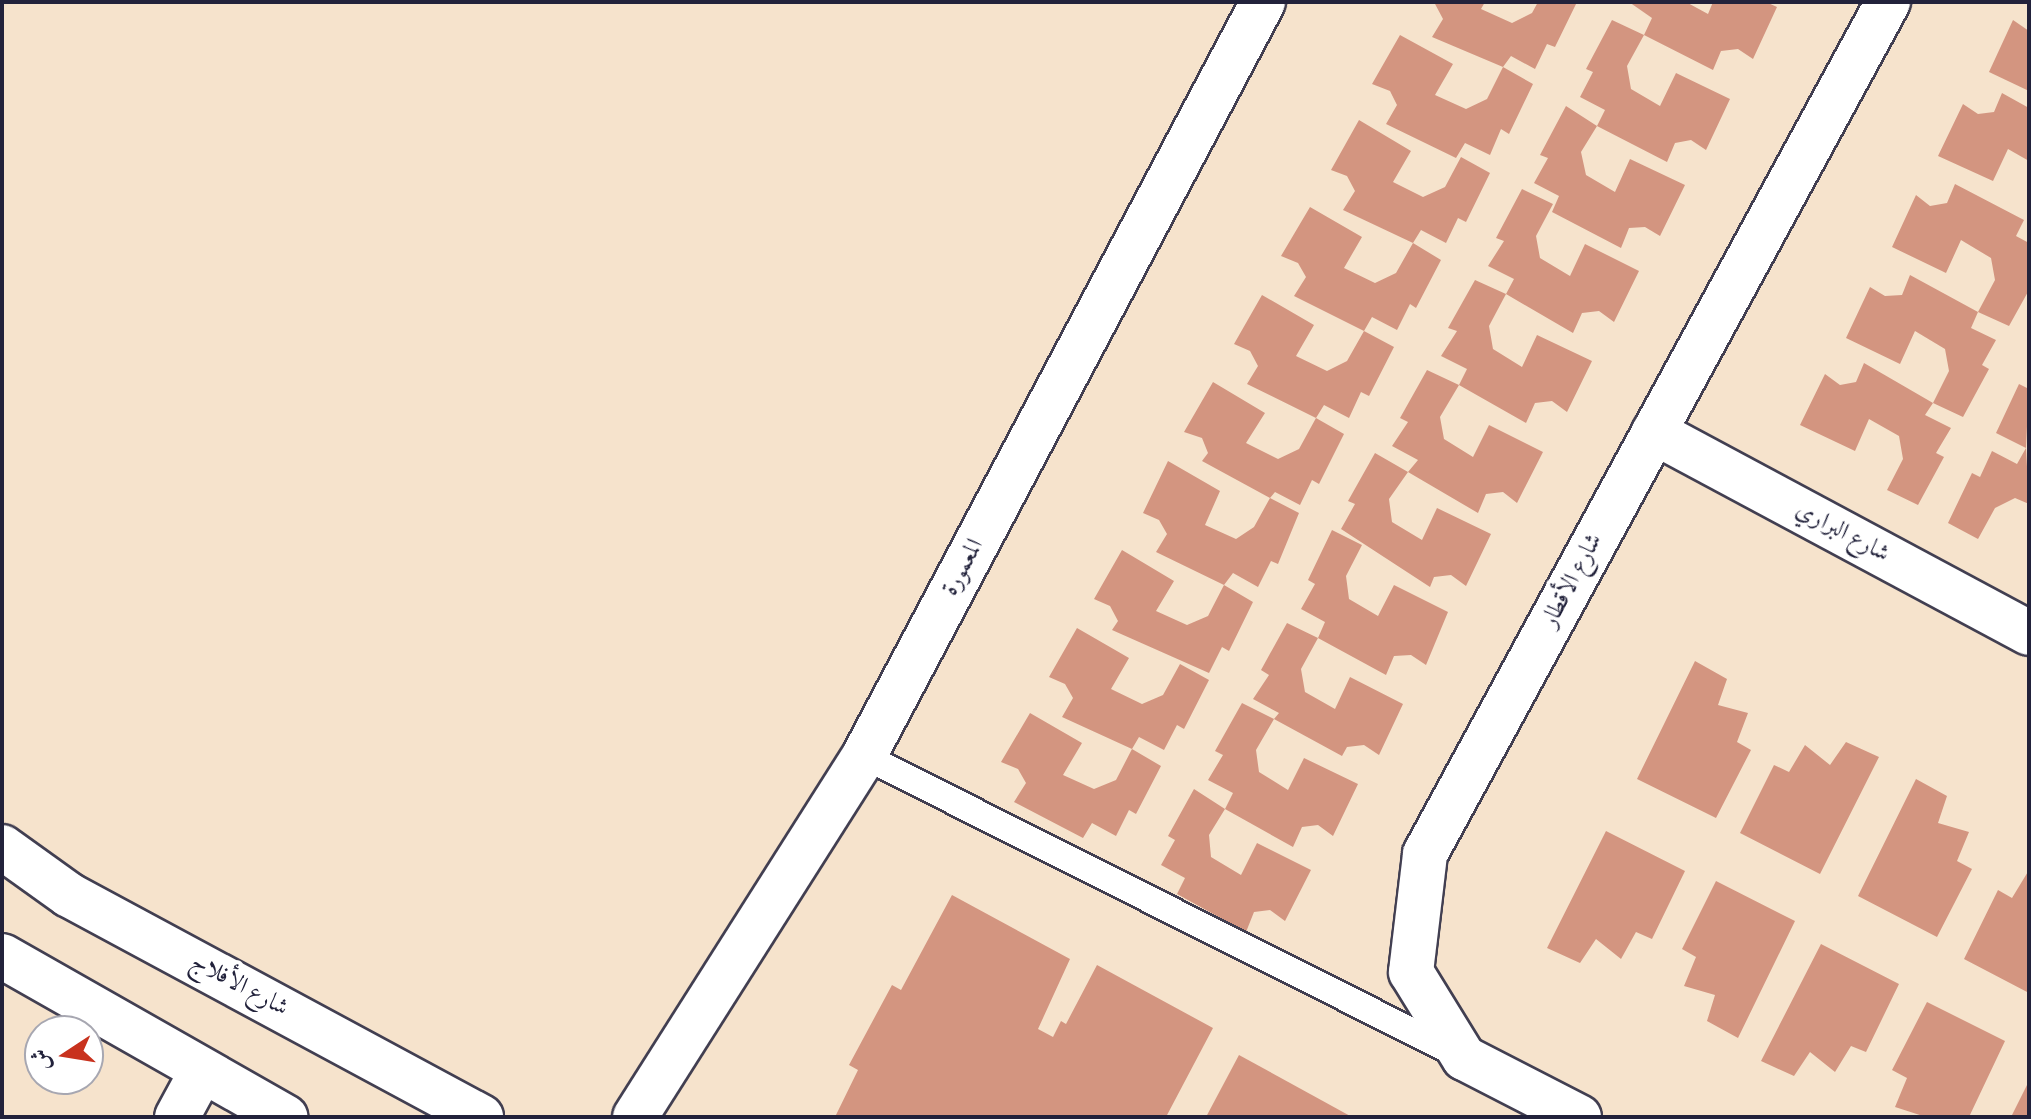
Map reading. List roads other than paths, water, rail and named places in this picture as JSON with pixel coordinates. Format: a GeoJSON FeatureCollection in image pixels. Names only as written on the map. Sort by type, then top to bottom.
{"type":"FeatureCollection","features":[{"type":"Feature","properties":{"kind":"street","name":"المعمورة"},"geometry":{"type":"LineString","coordinates":[[635,1117],[864,756],[1263,2]]}},
{"type":"Feature","properties":{"kind":"street","name":"شارع الأقطار"},"geometry":{"type":"LineString","coordinates":[[1464,1058],[1411,972],[1425,854],[1888,2]]}},
{"type":"Feature","properties":{"kind":"street","name":"شارع البراري"},"geometry":{"type":"LineString","coordinates":[[1654,432],[2029,633]]}},
{"type":"Feature","properties":{"kind":"street","name":"شارع الأفلاج"},"geometry":{"type":"LineString","coordinates":[[2,847],[69,895],[481,1117]]}},
{"type":"Feature","properties":{"kind":"street"},"geometry":{"type":"LineString","coordinates":[[2,956],[285,1117]]}},
{"type":"Feature","properties":{"kind":"street"},"geometry":{"type":"LineString","coordinates":[[1464,1058],[1579,1117]]}},
{"type":"Feature","properties":{"kind":"street"},"geometry":{"type":"LineString","coordinates":[[177,1117],[202,1071]]}},
{"type":"Feature","properties":{"kind":"lane"},"geometry":{"type":"LineString","coordinates":[[864,756],[1464,1058]]}}]}
